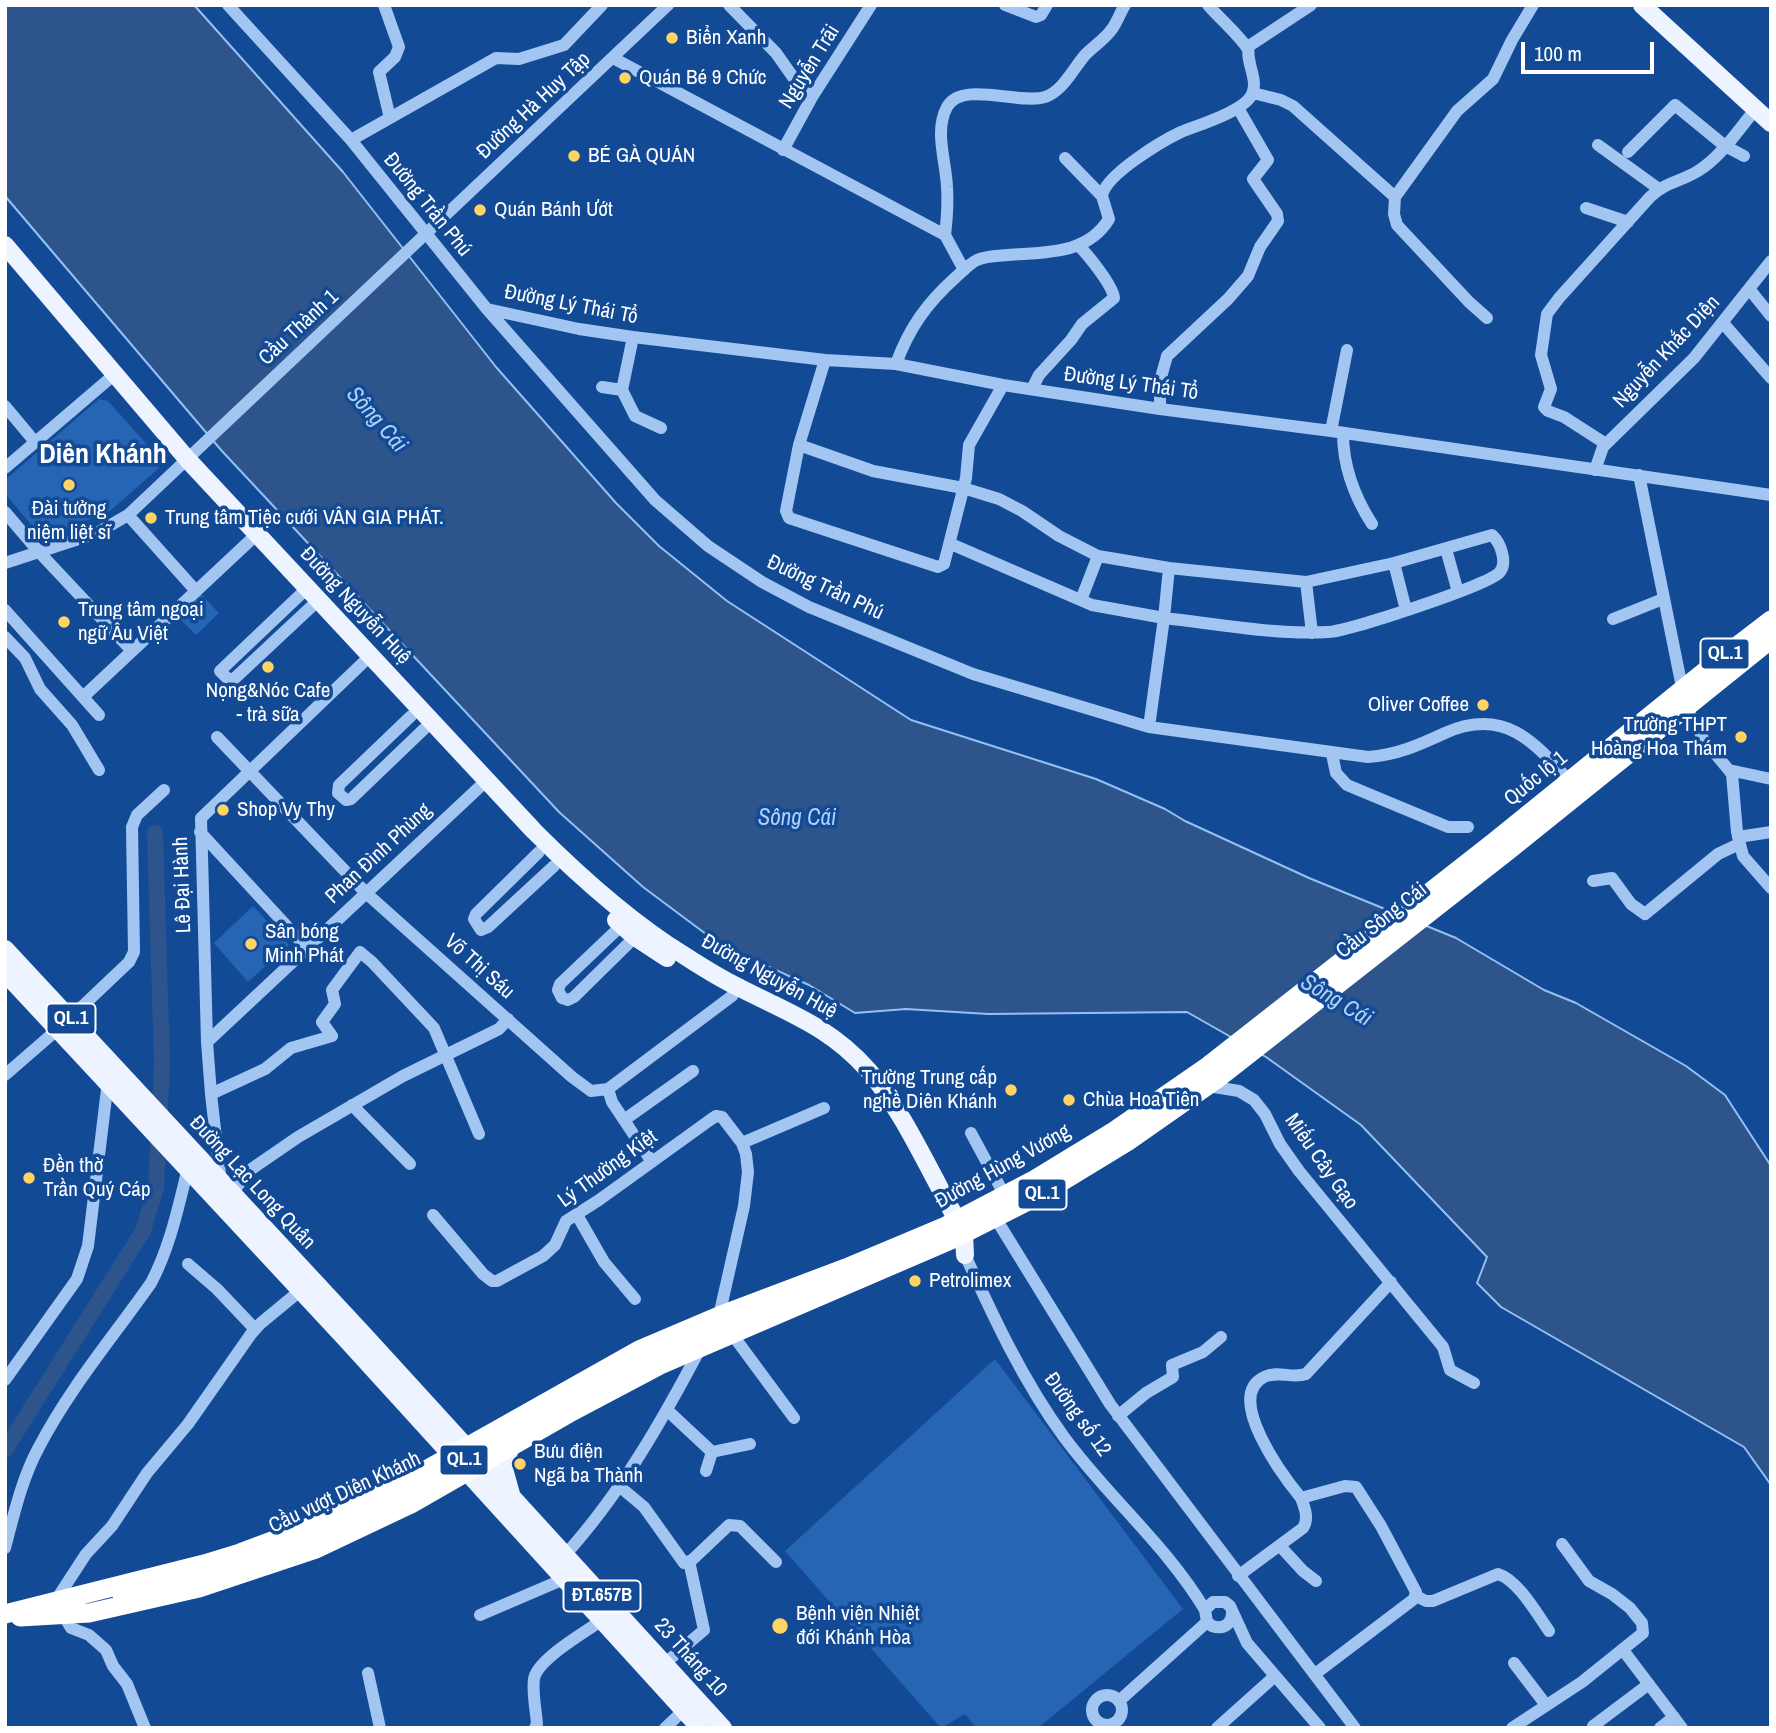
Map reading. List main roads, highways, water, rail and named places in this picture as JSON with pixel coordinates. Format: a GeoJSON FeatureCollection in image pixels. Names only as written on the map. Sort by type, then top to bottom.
{"type":"FeatureCollection","features":[{"type":"Feature","properties":{"kind":"highway","name":"Quốc lộ 1"},"geometry":{"type":"LineString","coordinates":[[1502,846],[1684,699],[1771,620]]}},
{"type":"Feature","properties":{"kind":"highway","name":"Quốc lộ 1"},"geometry":{"type":"LineString","coordinates":[[1502,846],[1570,782],[1771,639]]}},
{"type":"Feature","properties":{"kind":"highway","name":"Cầu Sông Cái"},"geometry":{"type":"LineString","coordinates":[[1211,1077],[1502,846]]}},
{"type":"Feature","properties":{"kind":"highway","name":"Đường Hùng Vương"},"geometry":{"type":"LineString","coordinates":[[849,1275],[957,1235],[1114,1131],[1211,1077]]}},
{"type":"Feature","properties":{"kind":"highway","name":"QL.1"},"geometry":{"type":"LineString","coordinates":[[5,1616],[60,1608],[280,1539],[363,1503],[628,1355],[719,1316],[849,1275]]}},
{"type":"Feature","properties":{"kind":"highway","name":"QL.1"},"geometry":{"type":"LineString","coordinates":[[60,1608],[89,1613],[199,1588],[274,1564],[364,1527],[443,1486],[623,1384],[732,1334],[849,1275]]}},
{"type":"Feature","properties":{"kind":"highway","name":"Cầu vượt Diên Khánh"},"geometry":{"type":"LineString","coordinates":[[5,1616],[122,1595],[235,1566],[272,1553],[391,1501],[642,1361],[849,1275]]}},
{"type":"Feature","properties":{"kind":"main road"},"geometry":{"type":"LineString","coordinates":[[1642,5],[1771,122]]}},
{"type":"Feature","properties":{"kind":"main road","name":"Đường Nguyễn Huệ"},"geometry":{"type":"LineString","coordinates":[[5,245],[111,377]]}},
{"type":"Feature","properties":{"kind":"main road","name":"Đường Nguyễn Huệ"},"geometry":{"type":"LineString","coordinates":[[5,261],[189,459],[305,601],[366,659],[411,716],[632,928]]}},
{"type":"Feature","properties":{"kind":"main road","name":"Đường Nguyễn Huệ"},"geometry":{"type":"LineString","coordinates":[[253,538],[482,784],[554,866],[676,964],[735,992],[807,1020],[826,1032],[867,1069],[885,1091],[957,1235]]}},
{"type":"Feature","properties":{"kind":"main road","name":"Đường Lạc Long Quân"},"geometry":{"type":"LineString","coordinates":[[5,949],[107,1082],[132,1097]]}},
{"type":"Feature","properties":{"kind":"main road","name":"Đường Lạc Long Quân"},"geometry":{"type":"LineString","coordinates":[[5,973],[64,1023],[301,1290],[459,1451]]}},
{"type":"Feature","properties":{"kind":"main road","name":"Đường Lạc Long Quân"},"geometry":{"type":"LineString","coordinates":[[181,1154],[226,1189],[459,1451]]}},
{"type":"Feature","properties":{"kind":"main road"},"geometry":{"type":"LineString","coordinates":[[503,1500],[504,1469],[510,1448]]}},
{"type":"Feature","properties":{"kind":"main road","name":"23 Tháng 10"},"geometry":{"type":"LineString","coordinates":[[459,1451],[503,1500],[564,1579],[700,1728]]}},
{"type":"Feature","properties":{"kind":"main road","name":"ĐT.657B"},"geometry":{"type":"LineString","coordinates":[[443,1486],[461,1487],[503,1500]]}},
{"type":"Feature","properties":{"kind":"main road","name":"23 Tháng 10"},"geometry":{"type":"LineString","coordinates":[[503,1500],[565,1555],[723,1728]]}},
{"type":"Feature","properties":{"kind":"water","name":"Sông Cái"},"geometry":{"type":"Polygon","coordinates":[[[5,5],[194,5],[343,172],[496,367],[616,503],[659,546],[727,601],[911,720],[1096,779],[1309,878],[1456,938],[1544,990],[1576,1003],[1686,1066],[1725,1095],[1771,1166],[1771,1485],[1744,1447],[1501,1307],[1477,1283],[1487,1257],[1361,1125],[1266,1057],[1187,1012],[988,1014],[906,1009],[855,1013],[809,985],[722,946],[643,887],[559,812],[221,450],[5,196],[5,5]]]}},
{"type":"Feature","properties":{"kind":"waterway"},"geometry":{"type":"LineString","coordinates":[[5,1450],[143,1231],[156,1188],[162,1063],[155,833]]}},
{"type":"Feature","properties":{"kind":"place","name":"Biển Xanh"},"geometry":{"type":"Point","coordinates":[672,38]}},
{"type":"Feature","properties":{"kind":"place","name":"Quán Bé 9 Chức"},"geometry":{"type":"Point","coordinates":[625,78]}},
{"type":"Feature","properties":{"kind":"place","name":"BÉ GÀ QUÁN"},"geometry":{"type":"Point","coordinates":[574,156]}},
{"type":"Feature","properties":{"kind":"place","name":"Quán Bánh Ướt"},"geometry":{"type":"Point","coordinates":[480,210]}},
{"type":"Feature","properties":{"kind":"place","name":"Đài tưởng niệm liệt sĩ"},"geometry":{"type":"Point","coordinates":[69,485]}},
{"type":"Feature","properties":{"kind":"place","name":"Trung tâm Tiệc cưới VÂN GIA PHÁT."},"geometry":{"type":"Point","coordinates":[151,518]}},
{"type":"Feature","properties":{"kind":"place","name":"Trung tâm ngoại ngữ Âu Việt"},"geometry":{"type":"Point","coordinates":[64,622]}},
{"type":"Feature","properties":{"kind":"place","name":"Nọng&Nóc Cafe - trà sữa"},"geometry":{"type":"Point","coordinates":[268,667]}},
{"type":"Feature","properties":{"kind":"place","name":"Oliver Coffee"},"geometry":{"type":"Point","coordinates":[1483,705]}},
{"type":"Feature","properties":{"kind":"place","name":"Trường THPT Hoàng Hoa Thám"},"geometry":{"type":"Point","coordinates":[1741,737]}},
{"type":"Feature","properties":{"kind":"place","name":"Shop Vy Thy"},"geometry":{"type":"Point","coordinates":[223,810]}},
{"type":"Feature","properties":{"kind":"place","name":"Sân bóng Minh Phát"},"geometry":{"type":"Point","coordinates":[251,944]}},
{"type":"Feature","properties":{"kind":"place","name":"Trường Trung cấp nghề Diên Khánh"},"geometry":{"type":"Point","coordinates":[1011,1090]}},
{"type":"Feature","properties":{"kind":"place","name":"Chùa Hoa Tiên"},"geometry":{"type":"Point","coordinates":[1069,1100]}},
{"type":"Feature","properties":{"kind":"place","name":"Đền thờ Trần Quý Cáp"},"geometry":{"type":"Point","coordinates":[29,1178]}},
{"type":"Feature","properties":{"kind":"place","name":"Petrolimex"},"geometry":{"type":"Point","coordinates":[915,1281]}},
{"type":"Feature","properties":{"kind":"place","name":"Bưu điện Ngã ba Thành"},"geometry":{"type":"Point","coordinates":[520,1464]}},
{"type":"Feature","properties":{"kind":"place","name":"Bệnh viện Nhiệt đới Khánh Hòa"},"geometry":{"type":"Point","coordinates":[780,1626]}},
{"type":"Feature","properties":{"kind":"district","name":"Diên Khánh"},"geometry":{"type":"Point","coordinates":[103,455]}}]}
